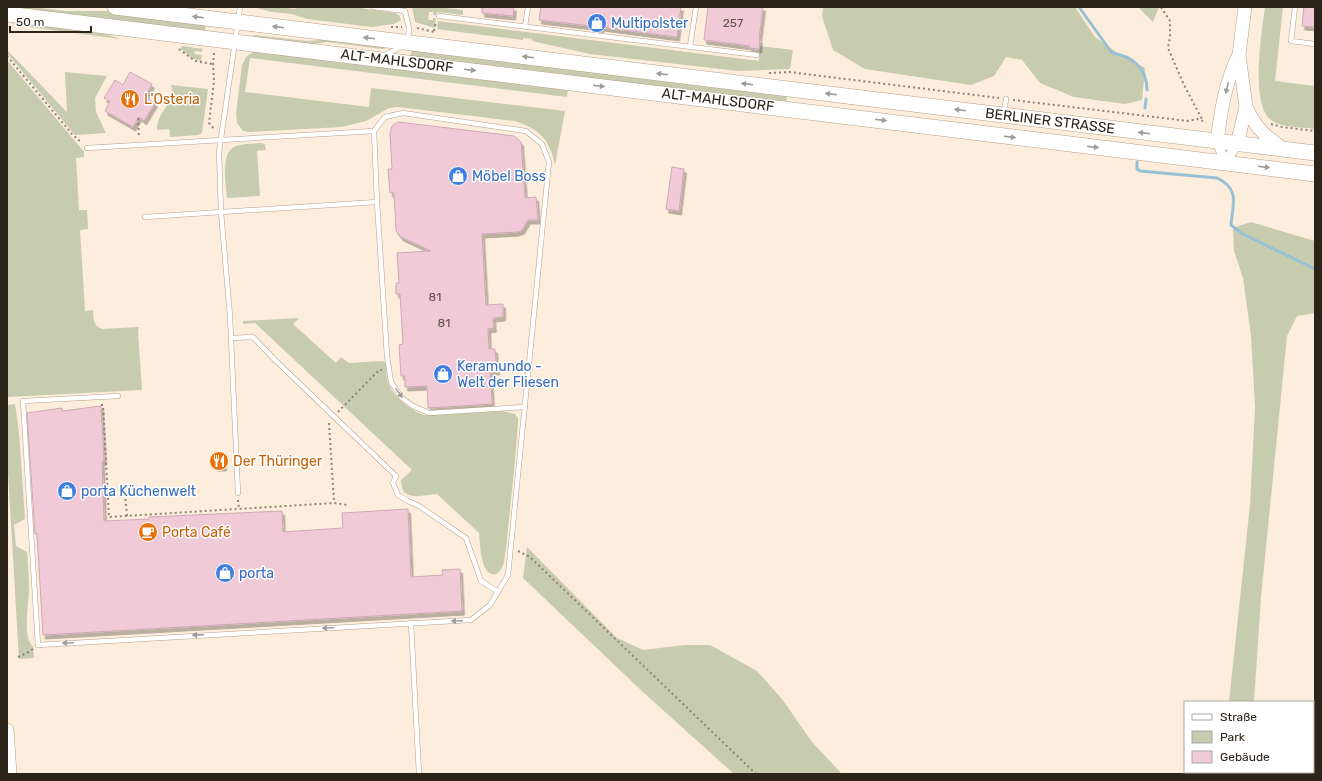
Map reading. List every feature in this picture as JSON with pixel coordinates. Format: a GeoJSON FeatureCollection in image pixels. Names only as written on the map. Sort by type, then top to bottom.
{"type":"FeatureCollection","features":[{"type":"Feature","properties":{"kind":"main road","name":"ALT-MAHLSDORF"},"geometry":{"type":"LineString","coordinates":[[115,7],[786,89]]}},
{"type":"Feature","properties":{"kind":"main road","name":"ALT-MAHLSDORF"},"geometry":{"type":"LineString","coordinates":[[7,14],[786,109]]}},
{"type":"Feature","properties":{"kind":"main road","name":"BERLINER STRASSE"},"geometry":{"type":"LineString","coordinates":[[786,89],[1315,153]]}},
{"type":"Feature","properties":{"kind":"main road","name":"BERLINER STRASSE"},"geometry":{"type":"LineString","coordinates":[[786,109],[1315,174]]}},
{"type":"Feature","properties":{"kind":"street"},"geometry":{"type":"LineString","coordinates":[[1245,7],[1239,54],[1246,107],[1252,120],[1263,134],[1285,150]]}},
{"type":"Feature","properties":{"kind":"street"},"geometry":{"type":"LineString","coordinates":[[1225,163],[1217,141],[1227,86],[1239,54]]}},
{"type":"Feature","properties":{"kind":"street"},"geometry":{"type":"LineString","coordinates":[[1225,163],[1237,144],[1246,107]]}},
{"type":"Feature","properties":{"kind":"street"},"geometry":{"type":"LineString","coordinates":[[7,730],[10,774]]}},
{"type":"Feature","properties":{"kind":"lane"},"geometry":{"type":"LineString","coordinates":[[238,493],[231,338],[221,212],[219,152],[222,140],[234,42],[240,7]]}},
{"type":"Feature","properties":{"kind":"lane"},"geometry":{"type":"LineString","coordinates":[[374,7],[405,9],[409,28],[408,43],[376,59]]}},
{"type":"Feature","properties":{"kind":"lane"},"geometry":{"type":"LineString","coordinates":[[525,26],[528,7]]}},
{"type":"Feature","properties":{"kind":"lane"},"geometry":{"type":"LineString","coordinates":[[690,46],[696,7]]}},
{"type":"Feature","properties":{"kind":"lane"},"geometry":{"type":"LineString","coordinates":[[1295,7],[1291,41],[1315,44]]}},
{"type":"Feature","properties":{"kind":"lane"},"geometry":{"type":"LineString","coordinates":[[439,16],[757,55]]}},
{"type":"Feature","properties":{"kind":"lane"},"geometry":{"type":"LineString","coordinates":[[1003,116],[1006,99]]}},
{"type":"Feature","properties":{"kind":"lane"},"geometry":{"type":"LineString","coordinates":[[118,396],[23,401],[38,644],[472,620],[490,605],[508,575],[549,162],[542,144],[526,131],[403,113],[385,117],[374,131],[387,356],[391,382],[402,398],[413,406],[429,413],[524,407]]}},
{"type":"Feature","properties":{"kind":"lane"},"geometry":{"type":"LineString","coordinates":[[87,148],[374,131]]}},
{"type":"Feature","properties":{"kind":"lane"},"geometry":{"type":"LineString","coordinates":[[145,217],[377,202]]}},
{"type":"Feature","properties":{"kind":"lane"},"geometry":{"type":"LineString","coordinates":[[231,338],[252,337],[396,476],[393,483],[398,495],[419,506],[466,538],[481,581],[498,592]]}},
{"type":"Feature","properties":{"kind":"lane"},"geometry":{"type":"LineString","coordinates":[[411,623],[419,774]]}},
{"type":"Feature","properties":{"kind":"path"},"geometry":{"type":"LineString","coordinates":[[763,73],[789,72],[1188,121],[1197,119],[1203,121],[1184,85],[1168,48],[1170,21],[1161,7]]}},
{"type":"Feature","properties":{"kind":"path"},"geometry":{"type":"LineString","coordinates":[[210,124],[214,82],[214,55]]}},
{"type":"Feature","properties":{"kind":"path"},"geometry":{"type":"LineString","coordinates":[[7,56],[72,134],[87,148]]}},
{"type":"Feature","properties":{"kind":"path"},"geometry":{"type":"LineString","coordinates":[[138,118],[140,145]]}},
{"type":"Feature","properties":{"kind":"path"},"geometry":{"type":"LineString","coordinates":[[1270,124],[1315,131]]}},
{"type":"Feature","properties":{"kind":"path"},"geometry":{"type":"LineString","coordinates":[[95,405],[103,405],[110,517],[334,503],[347,505]]}},
{"type":"Feature","properties":{"kind":"path"},"geometry":{"type":"LineString","coordinates":[[125,494],[127,516]]}},
{"type":"Feature","properties":{"kind":"path"},"geometry":{"type":"LineString","coordinates":[[511,549],[520,551],[530,557],[756,774]]}},
{"type":"Feature","properties":{"kind":"path"},"geometry":{"type":"LineString","coordinates":[[18,657],[27,653],[38,644]]}},
{"type":"Feature","properties":{"kind":"green space"},"geometry":{"type":"Polygon","coordinates":[[[7,7],[33,7],[65,11],[107,11],[206,23],[205,32],[7,7]]]}},
{"type":"Feature","properties":{"kind":"green space"},"geometry":{"type":"Polygon","coordinates":[[[253,7],[280,7],[295,9],[296,7],[353,7],[395,13],[399,15],[401,20],[394,24],[372,27],[307,19],[292,14],[271,12],[253,7]]]}},
{"type":"Feature","properties":{"kind":"green space"},"geometry":{"type":"Polygon","coordinates":[[[412,7],[437,7],[463,10],[463,15],[437,12],[436,15],[433,15],[433,12],[429,12],[428,20],[433,20],[433,18],[436,18],[435,28],[415,22],[412,7]]]}},
{"type":"Feature","properties":{"kind":"green space"},"geometry":{"type":"Polygon","coordinates":[[[823,7],[1075,7],[1095,37],[1116,52],[1145,68],[1142,100],[1125,104],[1074,97],[1040,83],[1022,60],[1006,57],[994,76],[971,85],[865,69],[833,50],[822,16],[823,7]]]}},
{"type":"Feature","properties":{"kind":"green space"},"geometry":{"type":"Polygon","coordinates":[[[1138,7],[1159,7],[1153,22],[1138,7]]]}},
{"type":"Feature","properties":{"kind":"green space"},"geometry":{"type":"Polygon","coordinates":[[[1265,7],[1283,7],[1275,81],[1315,86],[1315,129],[1291,127],[1279,124],[1270,119],[1264,110],[1260,98],[1259,66],[1265,7]]]}},
{"type":"Feature","properties":{"kind":"green space"},"geometry":{"type":"Polygon","coordinates":[[[9,19],[95,30],[120,39],[22,26],[9,22],[9,19]]]}},
{"type":"Feature","properties":{"kind":"green space"},"geometry":{"type":"Polygon","coordinates":[[[438,21],[759,61],[760,46],[793,50],[790,69],[738,71],[590,54],[532,41],[532,39],[523,38],[523,40],[437,29],[438,21]]]}},
{"type":"Feature","properties":{"kind":"green space"},"geometry":{"type":"Polygon","coordinates":[[[253,35],[307,41],[333,39],[388,48],[382,49],[327,42],[313,44],[253,38],[253,35]]]}},
{"type":"Feature","properties":{"kind":"green space"},"geometry":{"type":"Polygon","coordinates":[[[182,46],[203,49],[202,52],[195,51],[194,54],[202,55],[201,61],[191,58],[181,49],[182,46]]]}},
{"type":"Feature","properties":{"kind":"green space"},"geometry":{"type":"Polygon","coordinates":[[[7,50],[67,112],[65,72],[107,76],[95,98],[96,112],[106,133],[75,135],[7,53],[7,50]]]}},
{"type":"Feature","properties":{"kind":"green space"},"geometry":{"type":"Polygon","coordinates":[[[412,50],[787,95],[786,103],[410,56],[412,50]]]}},
{"type":"Feature","properties":{"kind":"green space"},"geometry":{"type":"Polygon","coordinates":[[[254,51],[568,88],[567,97],[250,58],[245,92],[369,107],[371,88],[565,111],[555,165],[550,148],[542,136],[523,124],[514,121],[398,107],[389,108],[366,121],[341,127],[250,132],[243,131],[237,123],[236,114],[242,65],[246,57],[254,51]]]}},
{"type":"Feature","properties":{"kind":"green space"},"geometry":{"type":"Polygon","coordinates":[[[7,60],[84,152],[84,157],[76,158],[79,210],[87,210],[88,229],[80,230],[85,311],[93,310],[95,323],[102,329],[139,327],[142,390],[7,397],[7,60]]]}},
{"type":"Feature","properties":{"kind":"green space"},"geometry":{"type":"Polygon","coordinates":[[[171,85],[208,89],[202,133],[198,135],[170,137],[169,129],[157,130],[160,118],[171,96],[171,85]]]}},
{"type":"Feature","properties":{"kind":"green space"},"geometry":{"type":"Polygon","coordinates":[[[262,143],[265,145],[266,150],[257,151],[260,196],[227,198],[225,163],[230,151],[234,147],[241,145],[262,143]]]}},
{"type":"Feature","properties":{"kind":"green space"},"geometry":{"type":"Polygon","coordinates":[[[1251,222],[1315,241],[1315,313],[1297,316],[1287,336],[1261,597],[1254,701],[1229,701],[1250,505],[1255,407],[1251,336],[1243,278],[1234,251],[1233,228],[1251,222]]]}},
{"type":"Feature","properties":{"kind":"green space"},"geometry":{"type":"Polygon","coordinates":[[[299,318],[293,324],[336,363],[341,357],[349,363],[383,361],[386,364],[386,376],[390,388],[398,398],[419,413],[424,415],[502,411],[515,414],[518,418],[518,423],[507,543],[504,564],[496,574],[491,574],[487,571],[484,565],[479,533],[437,494],[419,496],[408,495],[402,487],[401,480],[412,470],[255,323],[243,324],[243,321],[299,318]]]}},
{"type":"Feature","properties":{"kind":"green space"},"geometry":{"type":"Polygon","coordinates":[[[15,404],[19,432],[25,519],[14,525],[16,546],[27,552],[29,589],[27,628],[30,642],[33,646],[34,658],[19,659],[7,456],[7,405],[15,404]]]}},
{"type":"Feature","properties":{"kind":"green space"},"geometry":{"type":"Polygon","coordinates":[[[527,547],[617,638],[643,650],[685,645],[710,645],[757,671],[782,699],[812,742],[842,774],[734,774],[644,693],[523,578],[527,547]]]}},
{"type":"Feature","properties":{"kind":"green space"},"geometry":{"type":"Polygon","coordinates":[[[1315,733],[1315,774],[1268,774],[1314,773],[1315,733]]]}},
{"type":"Feature","properties":{"kind":"building"},"geometry":{"type":"Polygon","coordinates":[[[482,7],[514,7],[513,16],[482,13],[482,7]]]}},
{"type":"Feature","properties":{"kind":"building"},"geometry":{"type":"Polygon","coordinates":[[[541,7],[681,7],[677,37],[601,27],[601,29],[591,28],[591,26],[539,20],[541,7]]]}},
{"type":"Feature","properties":{"kind":"building"},"geometry":{"type":"Polygon","coordinates":[[[708,7],[763,7],[759,49],[749,48],[750,46],[704,40],[708,7]]]}},
{"type":"Feature","properties":{"kind":"building"},"geometry":{"type":"Polygon","coordinates":[[[1304,7],[1315,7],[1315,27],[1302,26],[1304,7]]]}},
{"type":"Feature","properties":{"kind":"building"},"geometry":{"type":"Polygon","coordinates":[[[130,72],[152,84],[145,97],[155,103],[144,121],[139,117],[133,127],[105,111],[110,101],[104,98],[115,80],[123,85],[130,72]]]}},
{"type":"Feature","properties":{"kind":"building"},"geometry":{"type":"Polygon","coordinates":[[[398,122],[514,136],[521,142],[525,198],[536,197],[538,220],[528,220],[522,230],[517,232],[482,234],[486,305],[503,304],[503,317],[493,318],[494,328],[488,329],[489,349],[495,349],[497,371],[490,371],[492,404],[428,408],[427,386],[405,387],[405,376],[401,376],[399,345],[403,344],[400,294],[396,294],[396,283],[399,283],[397,253],[431,251],[401,237],[396,231],[394,193],[390,193],[388,169],[392,169],[390,133],[392,126],[398,122]]]}},
{"type":"Feature","properties":{"kind":"building"},"geometry":{"type":"Polygon","coordinates":[[[672,167],[684,169],[679,211],[666,209],[672,167]]]}},
{"type":"Feature","properties":{"kind":"building","name":"porta"},"geometry":{"type":"Polygon","coordinates":[[[101,406],[104,461],[102,462],[104,521],[149,519],[149,517],[282,511],[283,532],[343,528],[342,513],[408,509],[411,577],[443,575],[442,570],[460,569],[462,611],[43,635],[37,534],[35,534],[27,413],[62,408],[62,411],[101,406]]]}},
{"type":"Feature","properties":{"kind":"building","name":"Der Thüringer"},"geometry":{"type":"Polygon","coordinates":[[[214,455],[223,455],[224,467],[215,467],[214,455]]]}},
{"type":"Feature","properties":{"kind":"waterway"},"geometry":{"type":"LineString","coordinates":[[1079,7],[1112,53],[1126,57],[1137,64],[1144,75],[1147,90]]}},
{"type":"Feature","properties":{"kind":"waterway"},"geometry":{"type":"LineString","coordinates":[[1145,108],[1146,99]]}},
{"type":"Feature","properties":{"kind":"waterway"},"geometry":{"type":"LineString","coordinates":[[1137,162],[1137,169],[1140,171],[1217,178],[1224,182],[1232,192],[1234,203],[1231,225],[1243,234],[1315,269]]}},
{"type":"Feature","properties":{"kind":"place","name":"Multipolster"},"geometry":{"type":"Point","coordinates":[597,23]}},
{"type":"Feature","properties":{"kind":"place","name":"L'Osteria"},"geometry":{"type":"Point","coordinates":[130,99]}},
{"type":"Feature","properties":{"kind":"place","name":"Möbel Boss"},"geometry":{"type":"Point","coordinates":[458,176]}},
{"type":"Feature","properties":{"kind":"place","name":"Keramundo - Welt der Fliesen"},"geometry":{"type":"Point","coordinates":[443,374]}},
{"type":"Feature","properties":{"kind":"place","name":"Der Thüringer"},"geometry":{"type":"Point","coordinates":[219,461]}},
{"type":"Feature","properties":{"kind":"place","name":"porta Küchenwelt"},"geometry":{"type":"Point","coordinates":[67,491]}},
{"type":"Feature","properties":{"kind":"place","name":"Porta Café"},"geometry":{"type":"Point","coordinates":[148,532]}},
{"type":"Feature","properties":{"kind":"place","name":"porta"},"geometry":{"type":"Point","coordinates":[225,573]}}]}
